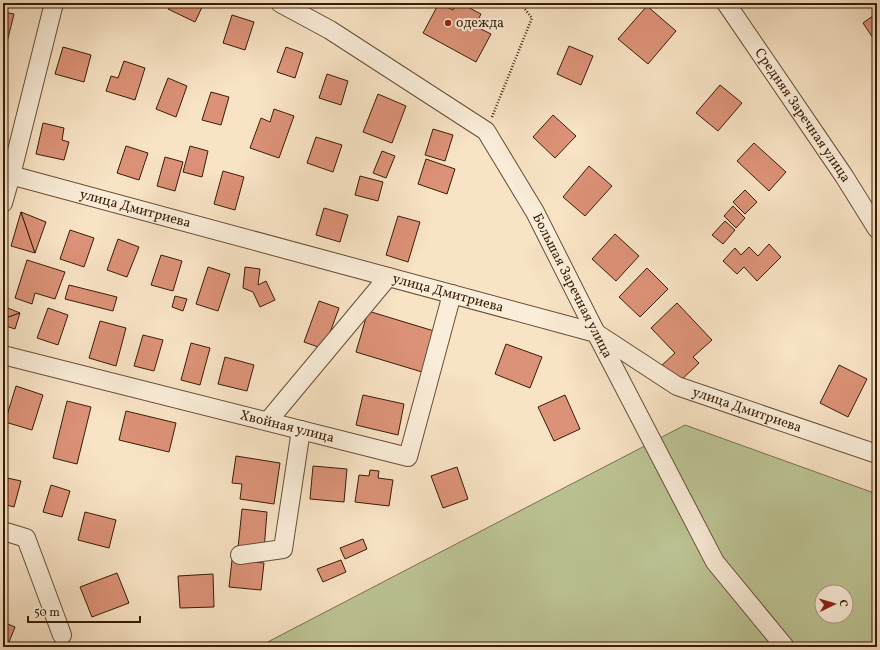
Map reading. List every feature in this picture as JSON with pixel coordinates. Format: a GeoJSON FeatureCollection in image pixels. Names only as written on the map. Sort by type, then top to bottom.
{"type":"FeatureCollection","features":[{"type":"Feature","properties":{"kind":"street"},"geometry":{"type":"LineString","coordinates":[[3,203],[7,174],[54,3]]}},
{"type":"Feature","properties":{"kind":"street","name":"Большая Заречная улица"},"geometry":{"type":"LineString","coordinates":[[280,3],[330,30],[486,132],[535,212],[714,562],[785,647]]}},
{"type":"Feature","properties":{"kind":"street","name":"Средняя Заречная улица"},"geometry":{"type":"LineString","coordinates":[[726,3],[844,176],[877,229]]}},
{"type":"Feature","properties":{"kind":"street","name":"улица Дмитриева"},"geometry":{"type":"LineString","coordinates":[[7,174],[596,333],[677,386],[877,454]]}},
{"type":"Feature","properties":{"kind":"street"},"geometry":{"type":"LineString","coordinates":[[268,422],[388,277]]}},
{"type":"Feature","properties":{"kind":"street","name":"Хвойная улица"},"geometry":{"type":"LineString","coordinates":[[3,354],[408,457],[452,294]]}},
{"type":"Feature","properties":{"kind":"street"},"geometry":{"type":"LineString","coordinates":[[240,555],[283,549],[301,430]]}},
{"type":"Feature","properties":{"kind":"street"},"geometry":{"type":"LineString","coordinates":[[3,531],[26,538],[62,635]]}},
{"type":"Feature","properties":{"kind":"path"},"geometry":{"type":"LineString","coordinates":[[486,132],[532,18],[520,3]]}},
{"type":"Feature","properties":{"kind":"green space"},"geometry":{"type":"Polygon","coordinates":[[[685,425],[877,494],[877,639],[864,647],[258,647],[685,425]]]}},
{"type":"Feature","properties":{"kind":"building"},"geometry":{"type":"Polygon","coordinates":[[[171,3],[204,3],[195,22],[168,9],[171,3]]]}},
{"type":"Feature","properties":{"kind":"building"},"geometry":{"type":"Polygon","coordinates":[[[439,3],[453,10],[456,3],[460,3],[481,14],[475,26],[491,34],[476,62],[423,33],[439,3]]]}},
{"type":"Feature","properties":{"kind":"building"},"geometry":{"type":"Polygon","coordinates":[[[647,6],[676,31],[648,64],[618,39],[647,6]]]}},
{"type":"Feature","properties":{"kind":"building"},"geometry":{"type":"Polygon","coordinates":[[[3,12],[14,14],[6,46],[3,46],[3,12]]]}},
{"type":"Feature","properties":{"kind":"building"},"geometry":{"type":"Polygon","coordinates":[[[877,13],[877,44],[863,23],[877,13]]]}},
{"type":"Feature","properties":{"kind":"building"},"geometry":{"type":"Polygon","coordinates":[[[232,15],[254,22],[245,50],[223,43],[232,15]]]}},
{"type":"Feature","properties":{"kind":"building"},"geometry":{"type":"Polygon","coordinates":[[[569,46],[593,56],[581,85],[557,74],[569,46]]]}},
{"type":"Feature","properties":{"kind":"building"},"geometry":{"type":"Polygon","coordinates":[[[63,47],[91,55],[84,82],[55,74],[63,47]]]}},
{"type":"Feature","properties":{"kind":"building"},"geometry":{"type":"Polygon","coordinates":[[[286,47],[303,53],[295,78],[277,72],[286,47]]]}},
{"type":"Feature","properties":{"kind":"building"},"geometry":{"type":"Polygon","coordinates":[[[124,61],[145,68],[135,100],[106,91],[111,76],[118,78],[124,61]]]}},
{"type":"Feature","properties":{"kind":"building"},"geometry":{"type":"Polygon","coordinates":[[[327,74],[348,81],[341,105],[319,98],[327,74]]]}},
{"type":"Feature","properties":{"kind":"building"},"geometry":{"type":"Polygon","coordinates":[[[168,78],[187,86],[176,117],[156,109],[168,78]]]}},
{"type":"Feature","properties":{"kind":"building"},"geometry":{"type":"Polygon","coordinates":[[[720,85],[742,103],[718,131],[696,113],[720,85]]]}},
{"type":"Feature","properties":{"kind":"building"},"geometry":{"type":"Polygon","coordinates":[[[211,92],[229,97],[221,125],[202,120],[211,92]]]}},
{"type":"Feature","properties":{"kind":"building"},"geometry":{"type":"Polygon","coordinates":[[[378,94],[406,106],[392,143],[363,132],[378,94]]]}},
{"type":"Feature","properties":{"kind":"building"},"geometry":{"type":"Polygon","coordinates":[[[274,109],[294,116],[279,158],[250,148],[261,118],[270,122],[274,109]]]}},
{"type":"Feature","properties":{"kind":"building"},"geometry":{"type":"Polygon","coordinates":[[[553,115],[576,136],[555,158],[533,137],[553,115]]]}},
{"type":"Feature","properties":{"kind":"building"},"geometry":{"type":"Polygon","coordinates":[[[43,123],[64,128],[62,140],[69,142],[64,160],[36,154],[43,123]]]}},
{"type":"Feature","properties":{"kind":"building"},"geometry":{"type":"Polygon","coordinates":[[[433,129],[453,135],[445,161],[425,155],[433,129]]]}},
{"type":"Feature","properties":{"kind":"building"},"geometry":{"type":"Polygon","coordinates":[[[316,137],[342,145],[333,172],[307,163],[316,137]]]}},
{"type":"Feature","properties":{"kind":"building"},"geometry":{"type":"Polygon","coordinates":[[[754,143],[786,172],[769,191],[737,161],[754,143]]]}},
{"type":"Feature","properties":{"kind":"building"},"geometry":{"type":"Polygon","coordinates":[[[126,146],[148,153],[139,180],[117,173],[126,146]]]}},
{"type":"Feature","properties":{"kind":"building"},"geometry":{"type":"Polygon","coordinates":[[[190,146],[208,151],[202,177],[183,172],[190,146]]]}},
{"type":"Feature","properties":{"kind":"building"},"geometry":{"type":"Polygon","coordinates":[[[382,151],[395,156],[386,178],[373,173],[382,151]]]}},
{"type":"Feature","properties":{"kind":"building"},"geometry":{"type":"Polygon","coordinates":[[[165,157],[183,162],[175,191],[157,186],[165,157]]]}},
{"type":"Feature","properties":{"kind":"building"},"geometry":{"type":"Polygon","coordinates":[[[426,159],[455,169],[447,194],[418,184],[426,159]]]}},
{"type":"Feature","properties":{"kind":"building"},"geometry":{"type":"Polygon","coordinates":[[[589,166],[612,186],[585,216],[563,197],[589,166]]]}},
{"type":"Feature","properties":{"kind":"building"},"geometry":{"type":"Polygon","coordinates":[[[223,171],[244,177],[235,210],[214,204],[223,171]]]}},
{"type":"Feature","properties":{"kind":"building"},"geometry":{"type":"Polygon","coordinates":[[[360,176],[383,182],[378,201],[355,195],[360,176]]]}},
{"type":"Feature","properties":{"kind":"building"},"geometry":{"type":"Polygon","coordinates":[[[745,190],[757,202],[745,214],[733,202],[745,190]]]}},
{"type":"Feature","properties":{"kind":"building"},"geometry":{"type":"Polygon","coordinates":[[[733,206],[745,218],[736,228],[724,216],[733,206]]]}},
{"type":"Feature","properties":{"kind":"building"},"geometry":{"type":"Polygon","coordinates":[[[324,208],[348,215],[340,242],[316,235],[324,208]]]}},
{"type":"Feature","properties":{"kind":"building"},"geometry":{"type":"Polygon","coordinates":[[[21,212],[35,253],[11,246],[21,212]]]}},
{"type":"Feature","properties":{"kind":"building"},"geometry":{"type":"Polygon","coordinates":[[[21,212],[46,222],[35,253],[21,212]]]}},
{"type":"Feature","properties":{"kind":"building"},"geometry":{"type":"Polygon","coordinates":[[[398,216],[420,222],[408,262],[386,255],[398,216]]]}},
{"type":"Feature","properties":{"kind":"building"},"geometry":{"type":"Polygon","coordinates":[[[725,221],[735,230],[723,244],[712,235],[725,221]]]}},
{"type":"Feature","properties":{"kind":"building"},"geometry":{"type":"Polygon","coordinates":[[[70,230],[94,238],[84,267],[60,259],[70,230]]]}},
{"type":"Feature","properties":{"kind":"building"},"geometry":{"type":"Polygon","coordinates":[[[615,234],[639,256],[616,281],[592,259],[615,234]]]}},
{"type":"Feature","properties":{"kind":"building"},"geometry":{"type":"Polygon","coordinates":[[[118,239],[139,247],[127,277],[107,270],[118,239]]]}},
{"type":"Feature","properties":{"kind":"building"},"geometry":{"type":"Polygon","coordinates":[[[769,244],[781,257],[757,281],[744,267],[737,274],[723,261],[735,248],[741,255],[749,247],[758,256],[769,244]]]}},
{"type":"Feature","properties":{"kind":"building"},"geometry":{"type":"Polygon","coordinates":[[[161,255],[182,261],[173,291],[151,285],[161,255]]]}},
{"type":"Feature","properties":{"kind":"building"},"geometry":{"type":"Polygon","coordinates":[[[27,260],[65,272],[55,299],[35,293],[32,304],[15,298],[27,260]]]}},
{"type":"Feature","properties":{"kind":"building"},"geometry":{"type":"Polygon","coordinates":[[[208,267],[230,274],[218,311],[196,304],[208,267]]]}},
{"type":"Feature","properties":{"kind":"building"},"geometry":{"type":"Polygon","coordinates":[[[245,267],[260,269],[258,285],[266,281],[275,300],[260,307],[253,292],[243,288],[245,267]]]}},
{"type":"Feature","properties":{"kind":"building"},"geometry":{"type":"Polygon","coordinates":[[[647,268],[668,289],[640,317],[619,297],[647,268]]]}},
{"type":"Feature","properties":{"kind":"building"},"geometry":{"type":"Polygon","coordinates":[[[69,285],[117,297],[113,311],[65,299],[69,285]]]}},
{"type":"Feature","properties":{"kind":"building"},"geometry":{"type":"Polygon","coordinates":[[[175,296],[187,299],[183,311],[172,307],[175,296]]]}},
{"type":"Feature","properties":{"kind":"building"},"geometry":{"type":"Polygon","coordinates":[[[319,301],[339,308],[324,349],[304,342],[319,301]]]}},
{"type":"Feature","properties":{"kind":"building"},"geometry":{"type":"Polygon","coordinates":[[[677,303],[712,340],[693,357],[699,363],[677,384],[660,367],[675,353],[651,328],[677,303]]]}},
{"type":"Feature","properties":{"kind":"building"},"geometry":{"type":"Polygon","coordinates":[[[3,306],[20,313],[3,319],[3,306]]]}},
{"type":"Feature","properties":{"kind":"building"},"geometry":{"type":"Polygon","coordinates":[[[48,308],[68,315],[58,345],[37,338],[48,308]]]}},
{"type":"Feature","properties":{"kind":"building"},"geometry":{"type":"Polygon","coordinates":[[[368,311],[434,331],[422,372],[356,352],[368,311]]]}},
{"type":"Feature","properties":{"kind":"building"},"geometry":{"type":"Polygon","coordinates":[[[20,313],[15,329],[3,325],[3,319],[20,313]]]}},
{"type":"Feature","properties":{"kind":"building"},"geometry":{"type":"Polygon","coordinates":[[[100,321],[126,328],[116,366],[89,358],[100,321]]]}},
{"type":"Feature","properties":{"kind":"building"},"geometry":{"type":"Polygon","coordinates":[[[143,335],[163,340],[154,371],[134,366],[143,335]]]}},
{"type":"Feature","properties":{"kind":"building"},"geometry":{"type":"Polygon","coordinates":[[[191,343],[210,348],[200,385],[181,380],[191,343]]]}},
{"type":"Feature","properties":{"kind":"building"},"geometry":{"type":"Polygon","coordinates":[[[506,344],[542,357],[530,388],[495,374],[506,344]]]}},
{"type":"Feature","properties":{"kind":"building"},"geometry":{"type":"Polygon","coordinates":[[[225,357],[254,365],[247,391],[218,384],[225,357]]]}},
{"type":"Feature","properties":{"kind":"building"},"geometry":{"type":"Polygon","coordinates":[[[839,365],[867,379],[848,417],[820,403],[839,365]]]}},
{"type":"Feature","properties":{"kind":"building"},"geometry":{"type":"Polygon","coordinates":[[[16,386],[43,395],[32,430],[5,422],[16,386]]]}},
{"type":"Feature","properties":{"kind":"building"},"geometry":{"type":"Polygon","coordinates":[[[363,395],[404,404],[398,435],[356,425],[363,395]]]}},
{"type":"Feature","properties":{"kind":"building"},"geometry":{"type":"Polygon","coordinates":[[[565,395],[580,429],[554,441],[538,407],[565,395]]]}},
{"type":"Feature","properties":{"kind":"building"},"geometry":{"type":"Polygon","coordinates":[[[67,401],[91,407],[77,464],[53,458],[67,401]]]}},
{"type":"Feature","properties":{"kind":"building"},"geometry":{"type":"Polygon","coordinates":[[[126,411],[176,423],[169,452],[119,440],[126,411]]]}},
{"type":"Feature","properties":{"kind":"building"},"geometry":{"type":"Polygon","coordinates":[[[236,456],[280,463],[274,504],[240,499],[242,484],[232,483],[236,456]]]}},
{"type":"Feature","properties":{"kind":"building"},"geometry":{"type":"Polygon","coordinates":[[[313,466],[347,469],[344,502],[310,499],[313,466]]]}},
{"type":"Feature","properties":{"kind":"building"},"geometry":{"type":"Polygon","coordinates":[[[457,467],[468,499],[443,508],[431,476],[457,467]]]}},
{"type":"Feature","properties":{"kind":"building"},"geometry":{"type":"Polygon","coordinates":[[[370,470],[379,471],[378,478],[393,480],[389,506],[355,502],[359,475],[369,476],[370,470]]]}},
{"type":"Feature","properties":{"kind":"building"},"geometry":{"type":"Polygon","coordinates":[[[3,477],[21,481],[14,507],[3,504],[3,477]]]}},
{"type":"Feature","properties":{"kind":"building"},"geometry":{"type":"Polygon","coordinates":[[[51,485],[70,491],[62,517],[43,512],[51,485]]]}},
{"type":"Feature","properties":{"kind":"building"},"geometry":{"type":"Polygon","coordinates":[[[242,509],[267,512],[264,550],[238,548],[242,509]]]}},
{"type":"Feature","properties":{"kind":"building"},"geometry":{"type":"Polygon","coordinates":[[[85,512],[116,520],[109,548],[78,540],[85,512]]]}},
{"type":"Feature","properties":{"kind":"building"},"geometry":{"type":"Polygon","coordinates":[[[363,539],[367,549],[345,559],[340,548],[363,539]]]}},
{"type":"Feature","properties":{"kind":"building"},"geometry":{"type":"Polygon","coordinates":[[[232,560],[264,563],[261,590],[229,587],[232,560]]]}},
{"type":"Feature","properties":{"kind":"building"},"geometry":{"type":"Polygon","coordinates":[[[341,560],[346,572],[323,582],[317,569],[341,560]]]}},
{"type":"Feature","properties":{"kind":"building"},"geometry":{"type":"Polygon","coordinates":[[[117,573],[129,603],[92,617],[80,587],[117,573]]]}},
{"type":"Feature","properties":{"kind":"building"},"geometry":{"type":"Polygon","coordinates":[[[213,574],[214,607],[180,608],[178,576],[213,574]]]}},
{"type":"Feature","properties":{"kind":"building"},"geometry":{"type":"Polygon","coordinates":[[[3,622],[15,627],[7,647],[3,647],[3,622]]]}},
{"type":"Feature","properties":{"kind":"place","name":"одежда"},"geometry":{"type":"Point","coordinates":[448,23]}}]}
